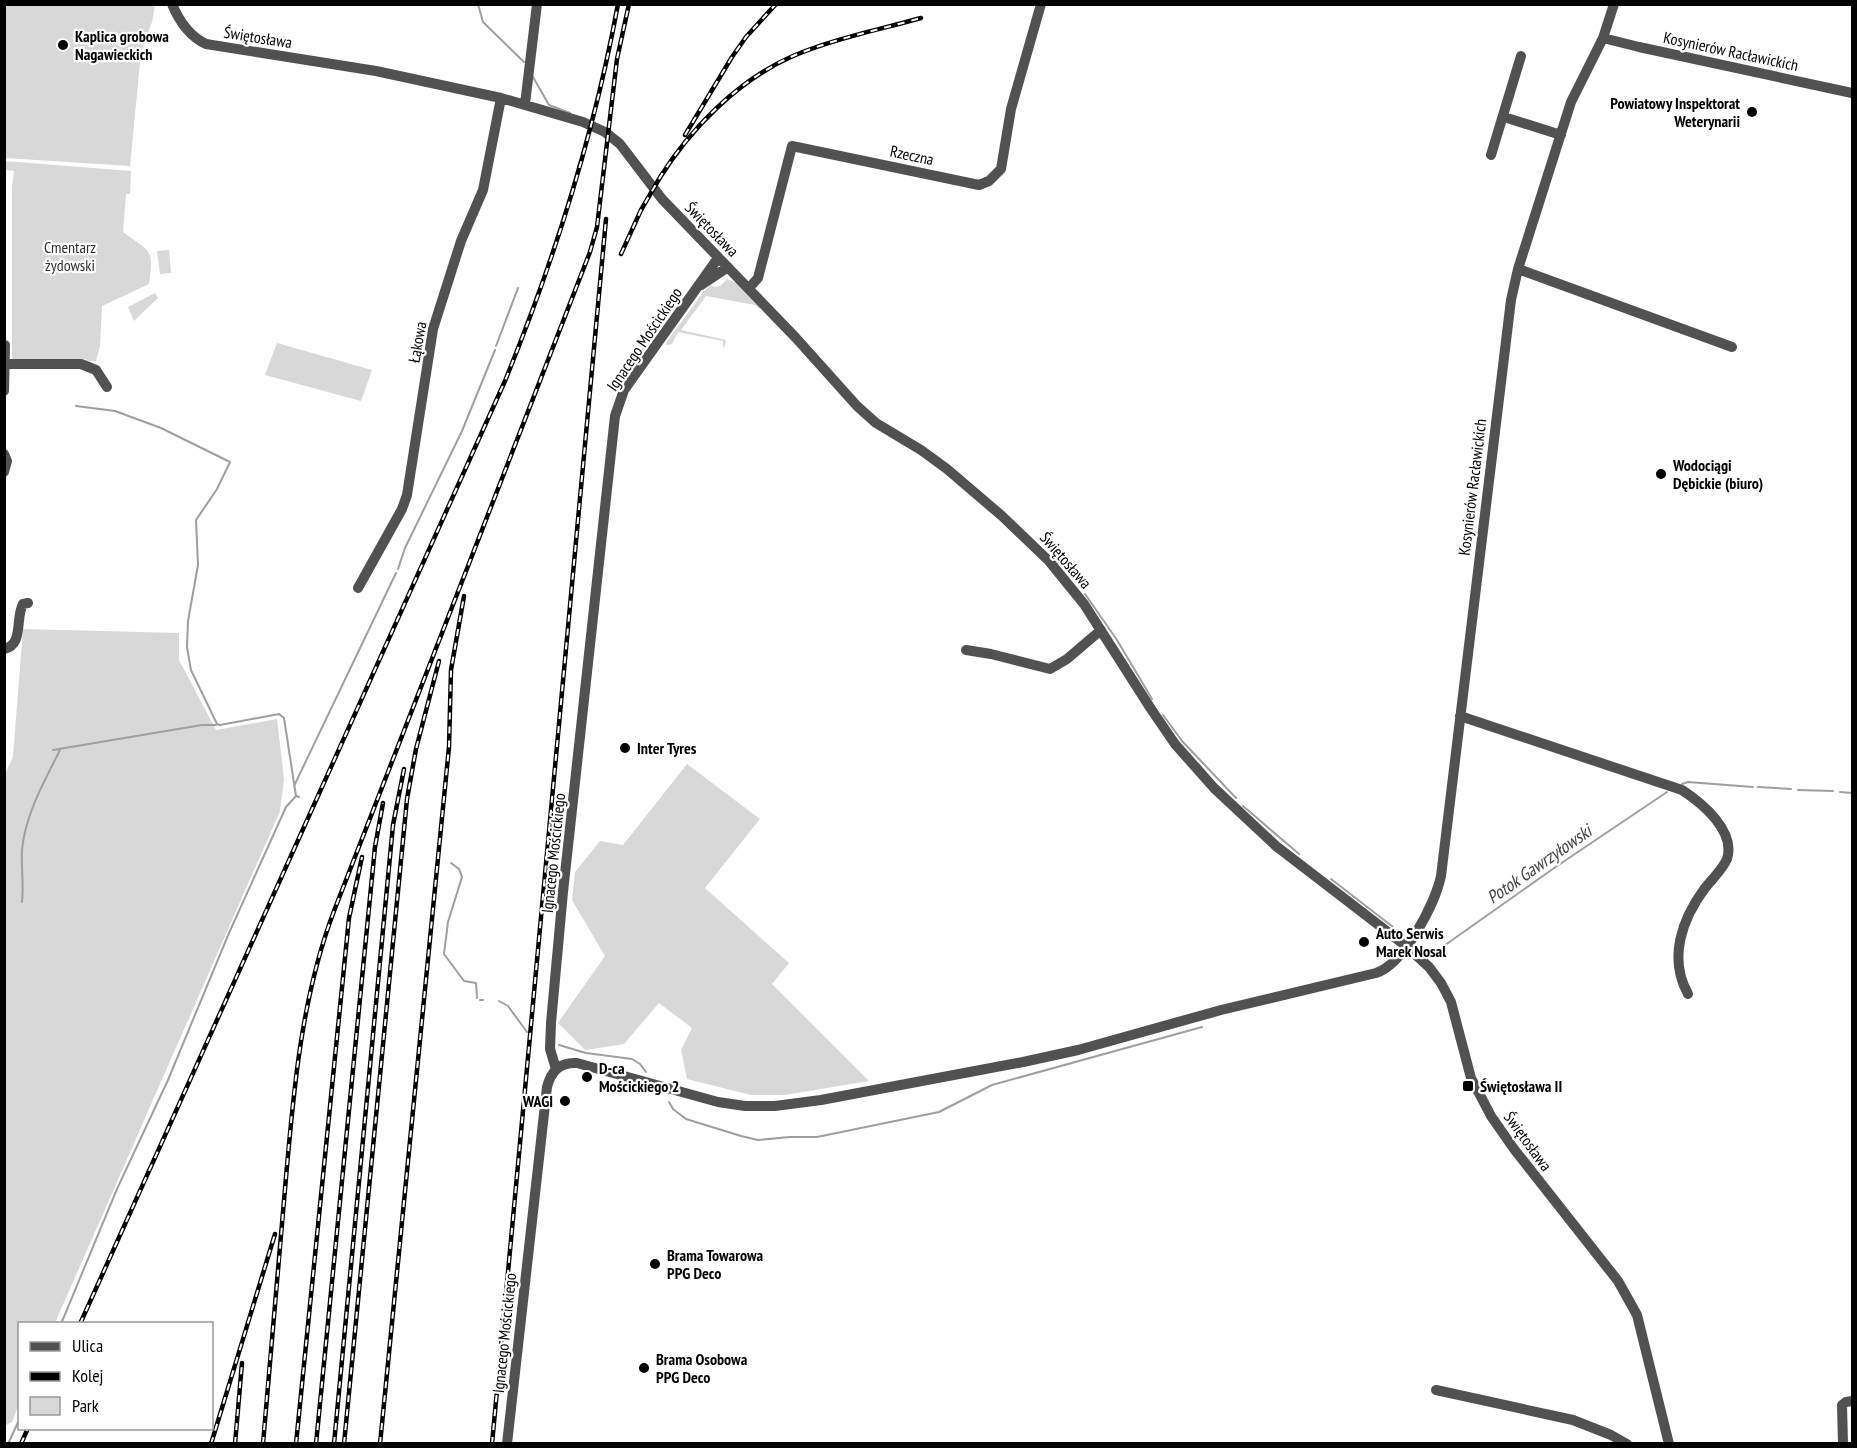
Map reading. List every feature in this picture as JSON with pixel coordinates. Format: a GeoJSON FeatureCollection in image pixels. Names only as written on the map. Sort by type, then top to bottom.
{"type":"FeatureCollection","features":[{"type":"Feature","properties":{"kind":"street","name":"Świętosława"},"geometry":{"type":"LineString","coordinates":[[172,4],[186,28],[195,38],[206,44],[376,71],[525,104],[583,122],[614,139],[630,154],[662,198],[864,413],[947,469],[1025,537],[1072,589],[1168,735],[1214,788],[1269,839],[1406,946],[1429,967],[1447,993],[1471,1078],[1491,1116],[1632,1302],[1669,1443]]}},
{"type":"Feature","properties":{"kind":"street"},"geometry":{"type":"LineString","coordinates":[[525,104],[537,4]]}},
{"type":"Feature","properties":{"kind":"street","name":"Rzeczna"},"geometry":{"type":"LineString","coordinates":[[748,288],[758,278],[792,146],[979,185],[996,175],[1004,162],[1011,109],[1041,4]]}},
{"type":"Feature","properties":{"kind":"street","name":"Kosynierów Racławickich"},"geometry":{"type":"LineString","coordinates":[[556,1069],[566,1064],[577,1063],[718,1102],[745,1106],[775,1106],[821,1100],[1067,1052],[1388,968],[1425,918],[1438,889],[1508,315],[1518,270],[1574,96],[1603,38],[1614,4]]}},
{"type":"Feature","properties":{"kind":"street","name":"Kosynierów Racławickich"},"geometry":{"type":"LineString","coordinates":[[1603,38],[1852,93]]}},
{"type":"Feature","properties":{"kind":"street"},"geometry":{"type":"LineString","coordinates":[[1491,155],[1521,56]]}},
{"type":"Feature","properties":{"kind":"street","name":"Łąkowa"},"geometry":{"type":"LineString","coordinates":[[358,588],[402,509],[407,495],[433,329],[461,241],[483,190],[501,98]]}},
{"type":"Feature","properties":{"kind":"street"},"geometry":{"type":"LineString","coordinates":[[1504,117],[1561,135]]}},
{"type":"Feature","properties":{"kind":"street","name":"Ignacego Mościckiego"},"geometry":{"type":"LineString","coordinates":[[507,1443],[547,1087],[550,1075],[556,1069],[550,1048],[553,1001],[615,416],[624,390],[718,258]]}},
{"type":"Feature","properties":{"kind":"street","name":"Ignacego Mościckiego"},"geometry":{"type":"LineString","coordinates":[[698,287],[728,267]]}},
{"type":"Feature","properties":{"kind":"street"},"geometry":{"type":"LineString","coordinates":[[1518,270],[1732,347]]}},
{"type":"Feature","properties":{"kind":"street"},"geometry":{"type":"LineString","coordinates":[[4,391],[5,345]]}},
{"type":"Feature","properties":{"kind":"street"},"geometry":{"type":"LineString","coordinates":[[5,364],[81,364],[96,370],[107,387]]}},
{"type":"Feature","properties":{"kind":"street"},"geometry":{"type":"LineString","coordinates":[[4,454],[7,461],[4,472]]}},
{"type":"Feature","properties":{"kind":"street"},"geometry":{"type":"LineString","coordinates":[[4,649],[10,648],[15,643],[20,610],[23,604],[28,603]]}},
{"type":"Feature","properties":{"kind":"street"},"geometry":{"type":"LineString","coordinates":[[966,650],[1050,669],[1067,659],[1101,630]]}},
{"type":"Feature","properties":{"kind":"street"},"geometry":{"type":"LineString","coordinates":[[1460,716],[1682,790],[1719,824],[1728,842],[1728,852],[1721,870],[1689,913],[1681,934],[1678,959],[1681,977],[1689,994]]}},
{"type":"Feature","properties":{"kind":"street"},"geometry":{"type":"LineString","coordinates":[[1436,1390],[1574,1420],[1627,1443]]}},
{"type":"Feature","properties":{"kind":"street"},"geometry":{"type":"LineString","coordinates":[[1843,1443],[1842,1406],[1852,1401]]}},
{"type":"Feature","properties":{"kind":"green space"},"geometry":{"type":"Polygon","coordinates":[[[4,5],[155,5],[152,22],[141,52],[130,166],[5,158],[4,5]]]}},
{"type":"Feature","properties":{"kind":"green space","name":"Cmentarz żydowski"},"geometry":{"type":"Polygon","coordinates":[[[4,161],[131,171],[130,194],[126,194],[123,232],[148,252],[151,264],[149,284],[102,306],[100,346],[96,361],[86,359],[12,362],[12,186],[14,171],[5,170],[4,161]]]}},
{"type":"Feature","properties":{"kind":"green space"},"geometry":{"type":"Polygon","coordinates":[[[169,250],[171,273],[160,274],[157,251],[169,250]]]}},
{"type":"Feature","properties":{"kind":"green space"},"geometry":{"type":"Polygon","coordinates":[[[727,279],[739,284],[761,307],[759,309],[755,305],[706,296],[681,330],[726,340],[724,348],[723,341],[678,332],[672,344],[667,345],[666,343],[704,291],[711,285],[720,286],[727,279]]]}},
{"type":"Feature","properties":{"kind":"green space"},"geometry":{"type":"Polygon","coordinates":[[[155,293],[158,298],[134,321],[128,307],[155,293]]]}},
{"type":"Feature","properties":{"kind":"green space"},"geometry":{"type":"Polygon","coordinates":[[[277,343],[372,370],[361,401],[265,375],[277,343]]]}},
{"type":"Feature","properties":{"kind":"green space"},"geometry":{"type":"Polygon","coordinates":[[[23,629],[179,633],[179,660],[216,730],[277,719],[284,779],[280,811],[55,1322],[18,1322],[18,1407],[12,1422],[5,1426],[4,776],[13,757],[23,629]]]}},
{"type":"Feature","properties":{"kind":"green space"},"geometry":{"type":"Polygon","coordinates":[[[687,764],[760,819],[705,888],[789,963],[772,984],[869,1081],[785,1095],[751,1095],[687,1079],[681,1050],[692,1028],[659,1003],[624,1044],[585,1050],[558,1023],[605,956],[572,900],[575,872],[600,841],[623,845],[687,764]]]}},
{"type":"Feature","properties":{"kind":"waterway","name":"Potok Gawrzyłowski"},"geometry":{"type":"LineString","coordinates":[[478,4],[483,22],[524,62]]}},
{"type":"Feature","properties":{"kind":"waterway","name":"Potok Gawrzyłowski"},"geometry":{"type":"LineString","coordinates":[[533,77],[549,105],[570,113]]}},
{"type":"Feature","properties":{"kind":"waterway"},"geometry":{"type":"LineString","coordinates":[[496,346],[518,288]]}},
{"type":"Feature","properties":{"kind":"waterway"},"geometry":{"type":"LineString","coordinates":[[398,569],[405,548],[462,431],[495,350]]}},
{"type":"Feature","properties":{"kind":"waterway"},"geometry":{"type":"LineString","coordinates":[[76,406],[115,411],[161,428],[230,462],[217,489],[196,520],[198,565],[188,621],[187,647],[191,670],[217,724],[279,714],[284,718],[296,796],[299,797]]}},
{"type":"Feature","properties":{"kind":"waterway"},"geometry":{"type":"LineString","coordinates":[[294,786],[396,573]]}},
{"type":"Feature","properties":{"kind":"waterway","name":"Potok Gawrzyłowski"},"geometry":{"type":"LineString","coordinates":[[1085,594],[1117,640],[1152,699]]}},
{"type":"Feature","properties":{"kind":"waterway","name":"Potok Gawrzyłowski"},"geometry":{"type":"LineString","coordinates":[[1163,715],[1182,741],[1236,798]]}},
{"type":"Feature","properties":{"kind":"waterway"},"geometry":{"type":"LineString","coordinates":[[53,750],[202,725],[216,725]]}},
{"type":"Feature","properties":{"kind":"waterway"},"geometry":{"type":"LineString","coordinates":[[22,902],[22,850],[27,824],[36,799],[60,750]]}},
{"type":"Feature","properties":{"kind":"waterway","name":"Potok Gawrzyłowski"},"geometry":{"type":"LineString","coordinates":[[1682,784],[1688,782],[1753,787]]}},
{"type":"Feature","properties":{"kind":"waterway","name":"Potok Gawrzyłowski"},"geometry":{"type":"LineString","coordinates":[[1758,787],[1791,789]]}},
{"type":"Feature","properties":{"kind":"waterway","name":"Potok Gawrzyłowski"},"geometry":{"type":"LineString","coordinates":[[1798,790],[1833,791]]}},
{"type":"Feature","properties":{"kind":"waterway","name":"Potok Gawrzyłowski"},"geometry":{"type":"LineString","coordinates":[[1426,954],[1431,955],[1667,792]]}},
{"type":"Feature","properties":{"kind":"waterway","name":"Potok Gawrzyłowski"},"geometry":{"type":"LineString","coordinates":[[1840,792],[1852,793]]}},
{"type":"Feature","properties":{"kind":"waterway"},"geometry":{"type":"LineString","coordinates":[[62,1322],[117,1189],[168,1080],[229,933],[286,807],[296,796]]}},
{"type":"Feature","properties":{"kind":"waterway","name":"Potok Gawrzyłowski"},"geometry":{"type":"LineString","coordinates":[[1243,806],[1299,854]]}},
{"type":"Feature","properties":{"kind":"waterway"},"geometry":{"type":"LineString","coordinates":[[451,863],[459,869],[462,877],[448,922],[444,954],[464,981],[476,983],[477,998]]}},
{"type":"Feature","properties":{"kind":"waterway","name":"Potok Gawrzyłowski"},"geometry":{"type":"LineString","coordinates":[[1331,879],[1393,927]]}},
{"type":"Feature","properties":{"kind":"waterway"},"geometry":{"type":"LineString","coordinates":[[499,1001],[508,1006],[527,1032]]}},
{"type":"Feature","properties":{"kind":"waterway"},"geometry":{"type":"LineString","coordinates":[[669,1102],[673,1109],[686,1119],[741,1136],[758,1140],[817,1137],[939,1112],[992,1085],[1202,1027]]}},
{"type":"Feature","properties":{"kind":"waterway"},"geometry":{"type":"LineString","coordinates":[[559,1045],[586,1053],[632,1059],[646,1072]]}},
{"type":"Feature","properties":{"kind":"waterway"},"geometry":{"type":"LineString","coordinates":[[8,1444],[18,1422]]}},
{"type":"Feature","properties":{"kind":"railway"},"geometry":{"type":"LineString","coordinates":[[81,1322],[505,381],[540,289],[571,196],[597,101],[618,4]]}},
{"type":"Feature","properties":{"kind":"railway"},"geometry":{"type":"LineString","coordinates":[[263,1444],[298,1059],[312,984],[334,911],[590,252],[597,227],[617,59],[629,4]]}},
{"type":"Feature","properties":{"kind":"railway"},"geometry":{"type":"LineString","coordinates":[[685,135],[732,57],[746,37],[776,4]]}},
{"type":"Feature","properties":{"kind":"railway"},"geometry":{"type":"LineString","coordinates":[[659,179],[671,160],[701,124],[753,78],[793,56],[856,35],[921,18]]}},
{"type":"Feature","properties":{"kind":"railway"},"geometry":{"type":"LineString","coordinates":[[621,254],[641,210],[662,174]]}},
{"type":"Feature","properties":{"kind":"railway"},"geometry":{"type":"LineString","coordinates":[[492,1444],[606,219]]}},
{"type":"Feature","properties":{"kind":"railway"},"geometry":{"type":"LineString","coordinates":[[380,1444],[449,747],[451,670],[464,596]]}},
{"type":"Feature","properties":{"kind":"railway"},"geometry":{"type":"LineString","coordinates":[[344,1444],[407,799],[416,749],[439,661]]}},
{"type":"Feature","properties":{"kind":"railway"},"geometry":{"type":"LineString","coordinates":[[334,1444],[393,825],[404,769]]}},
{"type":"Feature","properties":{"kind":"railway"},"geometry":{"type":"LineString","coordinates":[[316,1444],[375,847],[383,803]]}},
{"type":"Feature","properties":{"kind":"railway"},"geometry":{"type":"LineString","coordinates":[[296,1444],[349,918],[362,857]]}},
{"type":"Feature","properties":{"kind":"railway"},"geometry":{"type":"LineString","coordinates":[[211,1444],[275,1234]]}},
{"type":"Feature","properties":{"kind":"railway"},"geometry":{"type":"LineString","coordinates":[[235,1444],[242,1363]]}},
{"type":"Feature","properties":{"kind":"railway"},"geometry":{"type":"LineString","coordinates":[[21,1444],[27,1430]]}},
{"type":"Feature","properties":{"kind":"place","name":"Kaplica grobowa Nagawieckich"},"geometry":{"type":"Point","coordinates":[63,45]}},
{"type":"Feature","properties":{"kind":"place","name":"Powiatowy Inspektorat Weterynarii"},"geometry":{"type":"Point","coordinates":[1752,112]}},
{"type":"Feature","properties":{"kind":"place","name":"Wodociągi Dębickie (biuro)"},"geometry":{"type":"Point","coordinates":[1661,474]}},
{"type":"Feature","properties":{"kind":"place","name":"Inter Tyres"},"geometry":{"type":"Point","coordinates":[625,748]}},
{"type":"Feature","properties":{"kind":"place","name":"Auto Serwis Marek Nosal"},"geometry":{"type":"Point","coordinates":[1364,942]}},
{"type":"Feature","properties":{"kind":"place","name":"D-ca Mościckiego 2"},"geometry":{"type":"Point","coordinates":[587,1077]}},
{"type":"Feature","properties":{"kind":"place","name":"Świętosława II"},"geometry":{"type":"Point","coordinates":[1468,1086]}},
{"type":"Feature","properties":{"kind":"place","name":"WAGI"},"geometry":{"type":"Point","coordinates":[565,1101]}},
{"type":"Feature","properties":{"kind":"place","name":"Brama Towarowa PPG Deco"},"geometry":{"type":"Point","coordinates":[655,1264]}},
{"type":"Feature","properties":{"kind":"place","name":"Brama Osobowa PPG Deco"},"geometry":{"type":"Point","coordinates":[644,1368]}}]}
